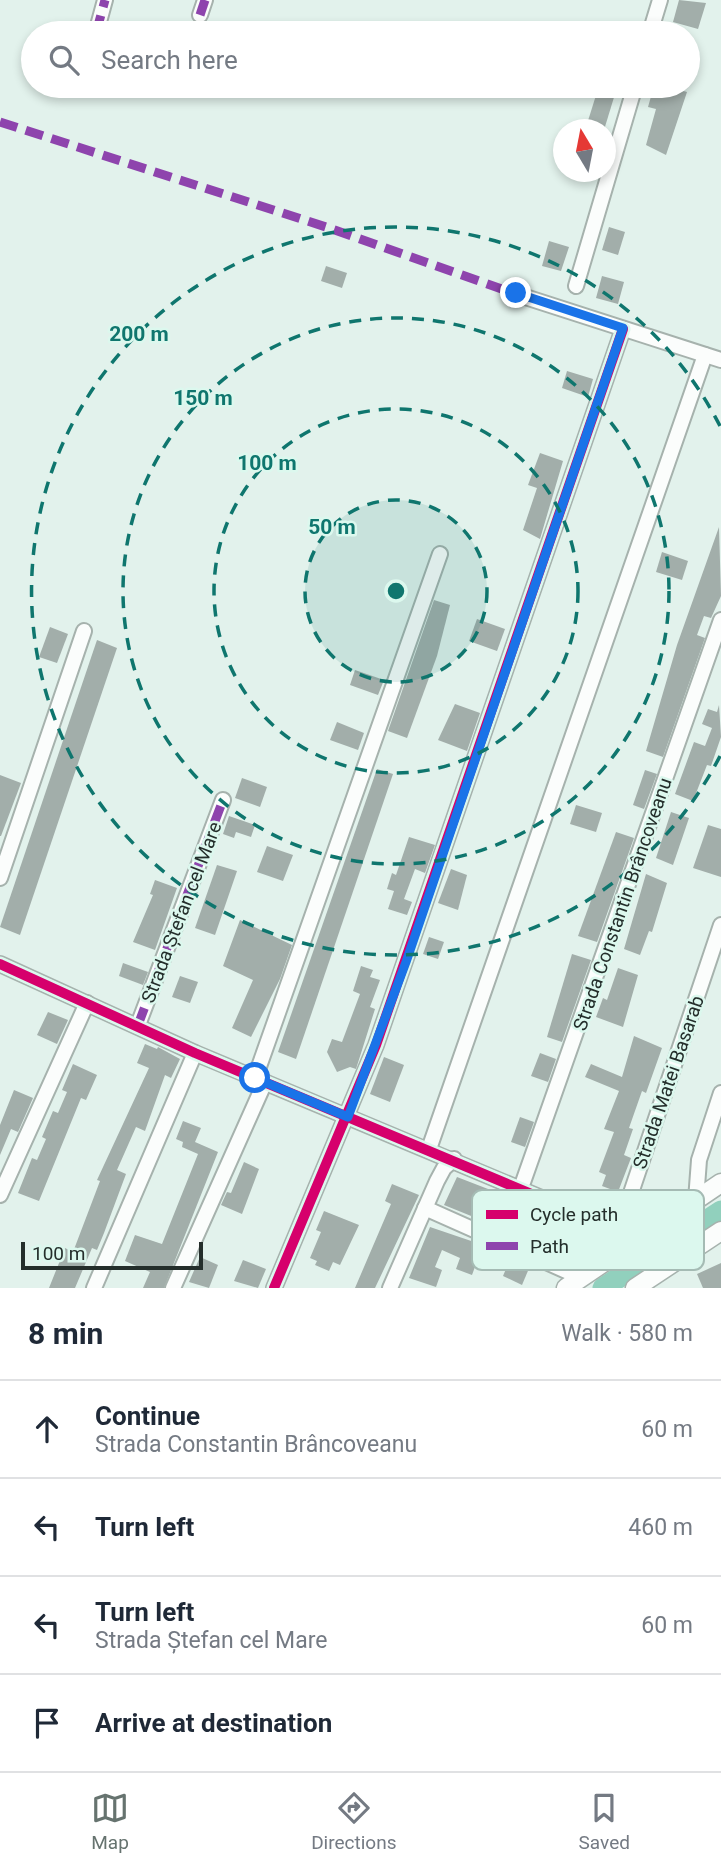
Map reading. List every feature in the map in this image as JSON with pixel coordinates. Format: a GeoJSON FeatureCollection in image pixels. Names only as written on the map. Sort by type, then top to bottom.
{"type":"FeatureCollection","features":[{"type":"Feature","properties":{"kind":"street"},"geometry":{"type":"LineString","coordinates":[[100,21],[106,0]]}},
{"type":"Feature","properties":{"kind":"street"},"geometry":{"type":"LineString","coordinates":[[201,15],[205,0]]}},
{"type":"Feature","properties":{"kind":"street"},"geometry":{"type":"LineString","coordinates":[[654,21],[660,0]]}},
{"type":"Feature","properties":{"kind":"street"},"geometry":{"type":"LineString","coordinates":[[576,286],[631,98]]}},
{"type":"Feature","properties":{"kind":"street"},"geometry":{"type":"LineString","coordinates":[[516,293],[721,360]]}},
{"type":"Feature","properties":{"kind":"street"},"geometry":{"type":"LineString","coordinates":[[274,1288],[348,1117],[406,962],[623,328]]}},
{"type":"Feature","properties":{"kind":"street"},"geometry":{"type":"LineString","coordinates":[[429,1149],[705,355]]}},
{"type":"Feature","properties":{"kind":"street"},"geometry":{"type":"LineString","coordinates":[[173,1288],[260,1080],[440,554]]}},
{"type":"Feature","properties":{"kind":"street","name":"Strada Constantin Brâncoveanu"},"geometry":{"type":"LineString","coordinates":[[521,1188],[721,620]]}},
{"type":"Feature","properties":{"kind":"street"},"geometry":{"type":"LineString","coordinates":[[0,878],[84,631]]}},
{"type":"Feature","properties":{"kind":"street","name":"Strada Ștefan cel Mare"},"geometry":{"type":"LineString","coordinates":[[138,1025],[223,800]]}},
{"type":"Feature","properties":{"kind":"street","name":"Strada Matei Basarab"},"geometry":{"type":"LineString","coordinates":[[632,1190],[721,925]]}},
{"type":"Feature","properties":{"kind":"street"},"geometry":{"type":"LineString","coordinates":[[0,964],[195,1053],[526,1190]]}},
{"type":"Feature","properties":{"kind":"street"},"geometry":{"type":"LineString","coordinates":[[0,1195],[87,1003]]}},
{"type":"Feature","properties":{"kind":"street"},"geometry":{"type":"LineString","coordinates":[[94,1288],[195,1053]]}},
{"type":"Feature","properties":{"kind":"street"},"geometry":{"type":"LineString","coordinates":[[697,1190],[699,1160],[721,1093]]}},
{"type":"Feature","properties":{"kind":"street"},"geometry":{"type":"LineString","coordinates":[[390,1288],[444,1168],[454,1159]]}},
{"type":"Feature","properties":{"kind":"street"},"geometry":{"type":"LineString","coordinates":[[704,1195],[721,1183]]}},
{"type":"Feature","properties":{"kind":"street"},"geometry":{"type":"LineString","coordinates":[[425,1208],[472,1229]]}},
{"type":"Feature","properties":{"kind":"street"},"geometry":{"type":"LineString","coordinates":[[704,1245],[720,1234]]}},
{"type":"Feature","properties":{"kind":"street"},"geometry":{"type":"LineString","coordinates":[[564,1270],[582,1278]]}},
{"type":"Feature","properties":{"kind":"street"},"geometry":{"type":"LineString","coordinates":[[566,1288],[593,1270]]}},
{"type":"Feature","properties":{"kind":"street"},"geometry":{"type":"LineString","coordinates":[[647,1285],[668,1270]]}},
{"type":"Feature","properties":{"kind":"building"},"geometry":{"type":"Polygon","coordinates":[[[679,0],[706,3],[700,22],[673,21],[679,0]]]}},
{"type":"Feature","properties":{"kind":"building"},"geometry":{"type":"Polygon","coordinates":[[[595,98],[614,98],[607,119],[589,119],[595,98]]]}},
{"type":"Feature","properties":{"kind":"building"},"geometry":{"type":"Polygon","coordinates":[[[651,98],[685,98],[666,155],[646,145],[656,109],[648,107],[651,98]]]}},
{"type":"Feature","properties":{"kind":"building"},"geometry":{"type":"Polygon","coordinates":[[[609,227],[625,232],[618,255],[602,250],[609,227]]]}},
{"type":"Feature","properties":{"kind":"building"},"geometry":{"type":"Polygon","coordinates":[[[549,241],[569,247],[561,271],[542,266],[549,241]]]}},
{"type":"Feature","properties":{"kind":"building"},"geometry":{"type":"Polygon","coordinates":[[[326,266],[347,273],[342,288],[321,281],[326,266]]]}},
{"type":"Feature","properties":{"kind":"building"},"geometry":{"type":"Polygon","coordinates":[[[602,276],[624,282],[618,304],[596,298],[602,276]]]}},
{"type":"Feature","properties":{"kind":"building"},"geometry":{"type":"Polygon","coordinates":[[[567,371],[593,379],[588,397],[562,388],[567,371]]]}},
{"type":"Feature","properties":{"kind":"building"},"geometry":{"type":"Polygon","coordinates":[[[540,453],[563,461],[540,539],[523,530],[537,488],[528,485],[540,453]]]}},
{"type":"Feature","properties":{"kind":"building"},"geometry":{"type":"Polygon","coordinates":[[[719,527],[721,596],[711,618],[704,616],[697,635],[705,638],[663,757],[646,751],[677,645],[719,527]]]}},
{"type":"Feature","properties":{"kind":"building"},"geometry":{"type":"Polygon","coordinates":[[[662,552],[688,561],[682,580],[656,572],[662,552]]]}},
{"type":"Feature","properties":{"kind":"building"},"geometry":{"type":"Polygon","coordinates":[[[434,600],[450,605],[437,656],[407,738],[388,731],[434,600]]]}},
{"type":"Feature","properties":{"kind":"building"},"geometry":{"type":"Polygon","coordinates":[[[477,619],[505,629],[497,651],[469,641],[477,619]]]}},
{"type":"Feature","properties":{"kind":"building"},"geometry":{"type":"Polygon","coordinates":[[[50,627],[68,634],[57,663],[39,657],[50,627]]]}},
{"type":"Feature","properties":{"kind":"building"},"geometry":{"type":"Polygon","coordinates":[[[97,640],[117,648],[20,935],[0,927],[97,640]]]}},
{"type":"Feature","properties":{"kind":"building"},"geometry":{"type":"Polygon","coordinates":[[[355,670],[384,680],[378,695],[350,685],[355,670]]]}},
{"type":"Feature","properties":{"kind":"building"},"geometry":{"type":"Polygon","coordinates":[[[455,704],[480,713],[467,751],[438,740],[455,704]]]}},
{"type":"Feature","properties":{"kind":"building"},"geometry":{"type":"Polygon","coordinates":[[[719,705],[721,737],[711,766],[707,765],[693,801],[675,794],[694,742],[705,746],[712,728],[702,724],[708,709],[717,712],[719,705]]]}},
{"type":"Feature","properties":{"kind":"building"},"geometry":{"type":"Polygon","coordinates":[[[337,722],[364,733],[358,750],[330,740],[337,722]]]}},
{"type":"Feature","properties":{"kind":"building"},"geometry":{"type":"Polygon","coordinates":[[[377,769],[393,774],[296,1059],[278,1052],[377,769]]]}},
{"type":"Feature","properties":{"kind":"building"},"geometry":{"type":"Polygon","coordinates":[[[645,770],[657,774],[644,809],[633,805],[645,770]]]}},
{"type":"Feature","properties":{"kind":"building"},"geometry":{"type":"Polygon","coordinates":[[[0,775],[21,783],[1,836],[0,836],[0,775]]]}},
{"type":"Feature","properties":{"kind":"building"},"geometry":{"type":"Polygon","coordinates":[[[242,778],[267,787],[260,807],[235,798],[242,778]]]}},
{"type":"Feature","properties":{"kind":"building"},"geometry":{"type":"Polygon","coordinates":[[[576,805],[602,813],[596,832],[570,824],[576,805]]]}},
{"type":"Feature","properties":{"kind":"building"},"geometry":{"type":"Polygon","coordinates":[[[671,812],[689,818],[673,865],[656,858],[671,812]]]}},
{"type":"Feature","properties":{"kind":"building"},"geometry":{"type":"Polygon","coordinates":[[[229,816],[255,825],[251,837],[236,832],[234,838],[223,834],[229,816]]]}},
{"type":"Feature","properties":{"kind":"building"},"geometry":{"type":"Polygon","coordinates":[[[708,825],[721,829],[721,877],[693,868],[708,825]]]}},
{"type":"Feature","properties":{"kind":"building"},"geometry":{"type":"Polygon","coordinates":[[[616,832],[634,838],[597,942],[578,936],[616,832]]]}},
{"type":"Feature","properties":{"kind":"building"},"geometry":{"type":"Polygon","coordinates":[[[409,837],[435,845],[425,873],[415,869],[404,899],[412,902],[407,915],[388,909],[394,891],[387,889],[392,873],[396,875],[409,837]]]}},
{"type":"Feature","properties":{"kind":"building"},"geometry":{"type":"Polygon","coordinates":[[[267,846],[293,855],[283,881],[257,872],[267,846]]]}},
{"type":"Feature","properties":{"kind":"building"},"geometry":{"type":"Polygon","coordinates":[[[217,865],[237,871],[215,935],[195,928],[217,865]]]}},
{"type":"Feature","properties":{"kind":"building"},"geometry":{"type":"Polygon","coordinates":[[[451,869],[467,875],[458,910],[438,903],[451,869]]]}},
{"type":"Feature","properties":{"kind":"building"},"geometry":{"type":"Polygon","coordinates":[[[646,874],[667,883],[652,932],[649,931],[640,955],[624,949],[646,874]]]}},
{"type":"Feature","properties":{"kind":"building"},"geometry":{"type":"Polygon","coordinates":[[[155,880],[177,888],[155,950],[133,942],[153,895],[150,894],[155,880]]]}},
{"type":"Feature","properties":{"kind":"building"},"geometry":{"type":"Polygon","coordinates":[[[240,920],[292,945],[280,979],[251,1037],[232,1028],[253,980],[223,966],[240,920]]]}},
{"type":"Feature","properties":{"kind":"building"},"geometry":{"type":"Polygon","coordinates":[[[429,937],[444,942],[438,959],[423,954],[429,937]]]}},
{"type":"Feature","properties":{"kind":"building"},"geometry":{"type":"Polygon","coordinates":[[[572,954],[591,960],[562,1042],[547,1037],[572,954]]]}},
{"type":"Feature","properties":{"kind":"building"},"geometry":{"type":"Polygon","coordinates":[[[123,963],[148,972],[143,985],[119,976],[123,963]]]}},
{"type":"Feature","properties":{"kind":"building"},"geometry":{"type":"Polygon","coordinates":[[[361,966],[373,970],[370,977],[380,980],[370,1007],[375,1009],[356,1069],[350,1067],[337,1072],[327,1052],[332,1039],[342,1042],[360,994],[353,991],[361,966]]]}},
{"type":"Feature","properties":{"kind":"building"},"geometry":{"type":"Polygon","coordinates":[[[618,968],[638,975],[623,1027],[596,1017],[603,998],[607,1000],[618,968]]]}},
{"type":"Feature","properties":{"kind":"building"},"geometry":{"type":"Polygon","coordinates":[[[180,976],[198,982],[190,1003],[172,997],[180,976]]]}},
{"type":"Feature","properties":{"kind":"building"},"geometry":{"type":"Polygon","coordinates":[[[48,1012],[68,1020],[57,1044],[37,1035],[48,1012]]]}},
{"type":"Feature","properties":{"kind":"building"},"geometry":{"type":"Polygon","coordinates":[[[634,1036],[662,1048],[646,1093],[642,1091],[629,1128],[633,1129],[624,1155],[631,1158],[619,1190],[613,1190],[602,1186],[606,1175],[599,1172],[614,1132],[604,1129],[619,1091],[585,1077],[591,1064],[622,1077],[634,1036]]]}},
{"type":"Feature","properties":{"kind":"building"},"geometry":{"type":"Polygon","coordinates":[[[145,1044],[157,1049],[158,1047],[180,1059],[171,1078],[165,1075],[145,1131],[136,1127],[117,1170],[126,1174],[97,1250],[92,1248],[75,1288],[49,1288],[65,1248],[73,1252],[100,1181],[97,1180],[149,1068],[137,1063],[145,1044]]]}},
{"type":"Feature","properties":{"kind":"building"},"geometry":{"type":"Polygon","coordinates":[[[540,1053],[556,1059],[548,1082],[531,1076],[540,1053]]]}},
{"type":"Feature","properties":{"kind":"building"},"geometry":{"type":"Polygon","coordinates":[[[384,1057],[404,1065],[390,1102],[370,1094],[384,1057]]]}},
{"type":"Feature","properties":{"kind":"building"},"geometry":{"type":"Polygon","coordinates":[[[73,1064],[97,1075],[86,1100],[81,1098],[39,1201],[18,1193],[32,1158],[37,1160],[46,1139],[42,1137],[53,1111],[58,1113],[67,1092],[62,1090],[73,1064]]]}},
{"type":"Feature","properties":{"kind":"building"},"geometry":{"type":"Polygon","coordinates":[[[14,1090],[33,1098],[18,1132],[11,1129],[0,1155],[0,1125],[14,1090]]]}},
{"type":"Feature","properties":{"kind":"building"},"geometry":{"type":"Polygon","coordinates":[[[520,1117],[534,1122],[525,1147],[511,1142],[520,1117]]]}},
{"type":"Feature","properties":{"kind":"building"},"geometry":{"type":"Polygon","coordinates":[[[183,1121],[201,1128],[195,1142],[218,1152],[164,1288],[143,1288],[150,1272],[125,1261],[135,1235],[162,1244],[198,1154],[182,1147],[183,1142],[176,1139],[183,1121]]]}},
{"type":"Feature","properties":{"kind":"building"},"geometry":{"type":"Polygon","coordinates":[[[244,1162],[259,1169],[242,1214],[221,1205],[227,1192],[231,1193],[244,1162]]]}},
{"type":"Feature","properties":{"kind":"building"},"geometry":{"type":"Polygon","coordinates":[[[457,1177],[491,1190],[472,1190],[472,1216],[444,1205],[457,1177]]]}},
{"type":"Feature","properties":{"kind":"building"},"geometry":{"type":"Polygon","coordinates":[[[392,1184],[419,1195],[375,1288],[355,1288],[391,1204],[385,1201],[392,1184]]]}},
{"type":"Feature","properties":{"kind":"building"},"geometry":{"type":"Polygon","coordinates":[[[324,1211],[359,1225],[340,1265],[333,1262],[329,1271],[315,1265],[317,1261],[310,1258],[321,1232],[316,1230],[324,1211]]]}},
{"type":"Feature","properties":{"kind":"building"},"geometry":{"type":"Polygon","coordinates":[[[430,1227],[472,1241],[472,1275],[456,1269],[460,1258],[442,1250],[435,1267],[442,1270],[436,1287],[409,1278],[430,1227]]]}},
{"type":"Feature","properties":{"kind":"building"},"geometry":{"type":"Polygon","coordinates":[[[200,1257],[218,1265],[209,1288],[189,1282],[200,1257]]]}},
{"type":"Feature","properties":{"kind":"building"},"geometry":{"type":"Polygon","coordinates":[[[243,1260],[266,1269],[258,1288],[234,1281],[243,1260]]]}},
{"type":"Feature","properties":{"kind":"building"},"geometry":{"type":"Polygon","coordinates":[[[721,1263],[721,1288],[703,1288],[697,1274],[721,1263]]]}},
{"type":"Feature","properties":{"kind":"building"},"geometry":{"type":"Polygon","coordinates":[[[506,1270],[528,1270],[522,1285],[503,1276],[506,1270]]]}},
{"type":"Feature","properties":{"kind":"waterway"},"geometry":{"type":"LineString","coordinates":[[704,1222],[721,1211]]}},
{"type":"Feature","properties":{"kind":"waterway"},"geometry":{"type":"LineString","coordinates":[[603,1288],[631,1270]]}},
{"type":"Feature","properties":{"kind":"marked path"},"geometry":{"type":"LineString","coordinates":[[99,21],[105,0]]}},
{"type":"Feature","properties":{"kind":"marked path"},"geometry":{"type":"LineString","coordinates":[[200,15],[205,0]]}},
{"type":"Feature","properties":{"kind":"marked path"},"geometry":{"type":"LineString","coordinates":[[0,122],[326,227],[516,294]]}},
{"type":"Feature","properties":{"kind":"marked path"},"geometry":{"type":"LineString","coordinates":[[138,1025],[223,800]]}},
{"type":"Feature","properties":{"kind":"cycle path"},"geometry":{"type":"LineString","coordinates":[[274,1288],[376,1045],[623,329]]}},
{"type":"Feature","properties":{"kind":"cycle path"},"geometry":{"type":"LineString","coordinates":[[0,964],[195,1053],[522,1190]]}},
{"type":"Feature","properties":{"kind":"route"},"geometry":{"type":"LineString","coordinates":[[255,1078],[348,1117],[406,962],[623,328],[516,293]]}}]}
